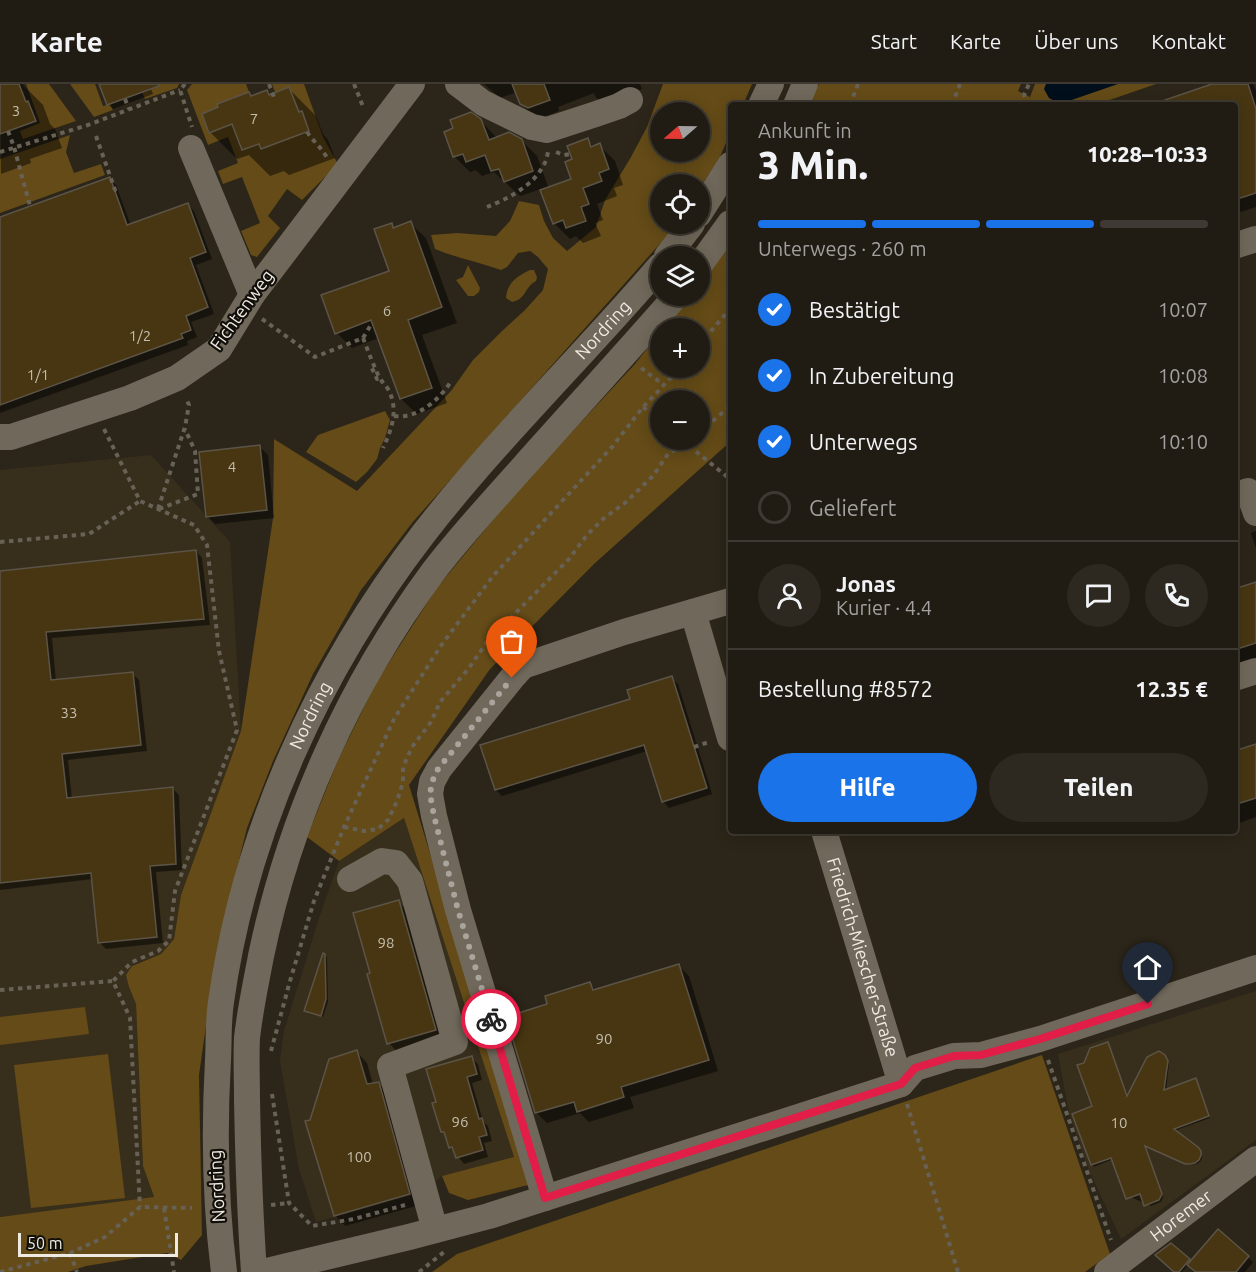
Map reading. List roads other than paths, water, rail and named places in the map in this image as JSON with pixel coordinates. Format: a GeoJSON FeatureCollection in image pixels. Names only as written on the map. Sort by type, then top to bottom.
{"type":"FeatureCollection","features":[{"type":"Feature","properties":{"kind":"street","name":"Fichtenweg"},"geometry":{"type":"LineString","coordinates":[[0,437],[11,436],[95,411],[130,398],[177,378],[219,349],[248,300],[412,84]]}},
{"type":"Feature","properties":{"kind":"street"},"geometry":{"type":"LineString","coordinates":[[458,84],[483,103],[532,127],[547,129],[596,114],[630,100]]}},
{"type":"Feature","properties":{"kind":"street"},"geometry":{"type":"LineString","coordinates":[[762,102],[771,84]]}},
{"type":"Feature","properties":{"kind":"street"},"geometry":{"type":"LineString","coordinates":[[797,102],[805,84]]}},
{"type":"Feature","properties":{"kind":"street"},"geometry":{"type":"LineString","coordinates":[[191,148],[248,300]]}},
{"type":"Feature","properties":{"kind":"street"},"geometry":{"type":"LineString","coordinates":[[710,197],[728,168]]}},
{"type":"Feature","properties":{"kind":"street"},"geometry":{"type":"LineString","coordinates":[[710,251],[728,226]]}},
{"type":"Feature","properties":{"kind":"street"},"geometry":{"type":"LineString","coordinates":[[675,246],[684,234]]}},
{"type":"Feature","properties":{"kind":"street"},"geometry":{"type":"LineString","coordinates":[[1238,245],[1256,239]]}},
{"type":"Feature","properties":{"kind":"street","name":"Nordring"},"geometry":{"type":"LineString","coordinates":[[224,1272],[215,1155],[220,1005],[242,897],[262,832],[286,767],[326,682],[376,598],[425,532],[488,456],[650,278]]}},
{"type":"Feature","properties":{"kind":"street","name":"Nordring"},"geometry":{"type":"LineString","coordinates":[[254,1272],[248,1162],[247,1039],[254,991],[274,899],[316,778],[366,675],[407,609],[434,571],[471,525],[667,306]]}},
{"type":"Feature","properties":{"kind":"street"},"geometry":{"type":"LineString","coordinates":[[1238,495],[1248,491],[1256,513]]}},
{"type":"Feature","properties":{"kind":"street"},"geometry":{"type":"LineString","coordinates":[[545,1198],[458,910],[434,816],[430,794],[432,782],[438,769],[524,666],[614,635],[728,602]]}},
{"type":"Feature","properties":{"kind":"street"},"geometry":{"type":"LineString","coordinates":[[693,612],[728,731]]}},
{"type":"Feature","properties":{"kind":"street"},"geometry":{"type":"LineString","coordinates":[[1238,677],[1256,671]]}},
{"type":"Feature","properties":{"kind":"street","name":"Friedrich-Miescher-Straße"},"geometry":{"type":"LineString","coordinates":[[825,834],[901,1084]]}},
{"type":"Feature","properties":{"kind":"street"},"geometry":{"type":"LineString","coordinates":[[350,879],[382,861],[396,863],[410,881],[455,1042],[390,1066],[435,1230]]}},
{"type":"Feature","properties":{"kind":"street"},"geometry":{"type":"LineString","coordinates":[[263,1272],[489,1216],[901,1084],[915,1068],[954,1056],[981,1055],[1040,1039],[1256,968]]}},
{"type":"Feature","properties":{"kind":"street","name":"Horemer"},"geometry":{"type":"LineString","coordinates":[[1113,1268],[1256,1159]]}},
{"type":"Feature","properties":{"kind":"water"},"geometry":{"type":"Polygon","coordinates":[[[1046,84],[1118,84],[1066,102],[1056,102],[1049,98],[1044,89],[1046,84]]]}}]}
